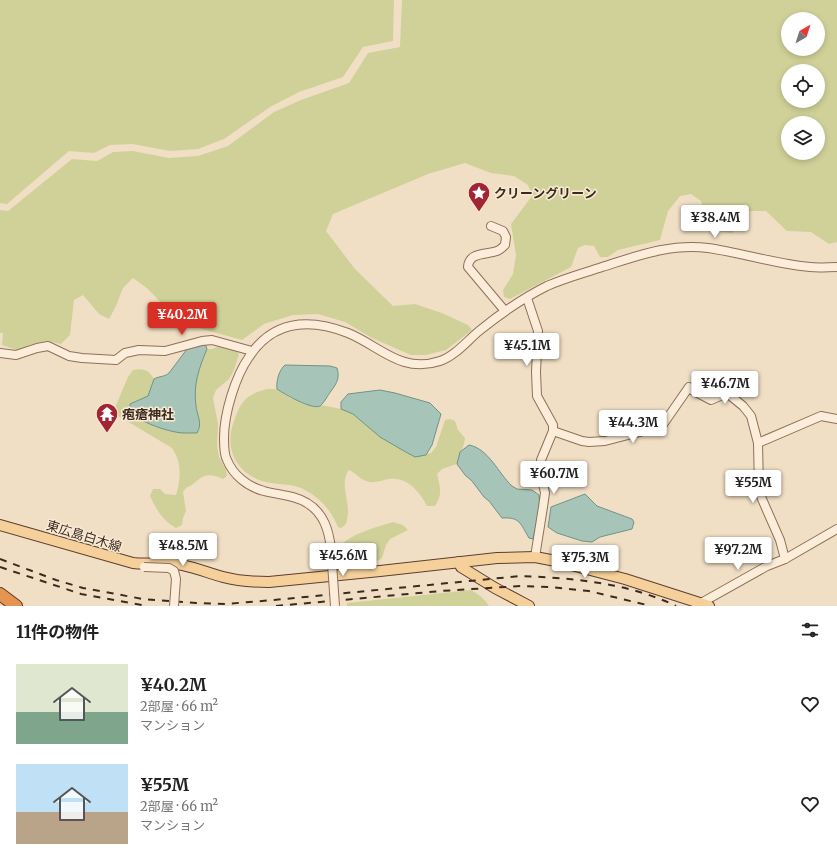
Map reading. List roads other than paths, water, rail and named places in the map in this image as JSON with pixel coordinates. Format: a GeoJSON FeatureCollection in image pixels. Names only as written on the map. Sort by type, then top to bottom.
{"type":"FeatureCollection","features":[{"type":"Feature","properties":{"kind":"highway"},"geometry":{"type":"LineString","coordinates":[[0,594],[16,606]]}},
{"type":"Feature","properties":{"kind":"main road","name":"東広島白木線"},"geometry":{"type":"LineString","coordinates":[[0,525],[143,566],[166,562],[182,565],[224,578],[252,582],[269,582],[497,558],[535,557],[592,570],[705,605]]}},
{"type":"Feature","properties":{"kind":"main road"},"geometry":{"type":"LineString","coordinates":[[459,562],[461,567],[529,606]]}},
{"type":"Feature","properties":{"kind":"street"},"geometry":{"type":"LineString","coordinates":[[491,226],[503,231],[506,237],[505,245],[498,250],[473,256],[468,261],[468,267],[505,311]]}},
{"type":"Feature","properties":{"kind":"street"},"geometry":{"type":"LineString","coordinates":[[335,606],[330,536],[324,520],[307,503],[292,497],[262,491],[247,484],[236,475],[226,459],[224,436],[232,396],[242,366],[252,351],[276,330],[292,325],[307,324],[324,326],[349,334],[382,353],[401,361],[414,364],[427,363],[441,361],[452,354],[505,311],[547,286],[646,253],[668,248],[706,248],[810,267],[837,267]]}},
{"type":"Feature","properties":{"kind":"street"},"geometry":{"type":"LineString","coordinates":[[527,298],[538,331],[536,372],[537,396],[551,421],[553,431],[541,460],[540,469],[545,492],[535,557]]}},
{"type":"Feature","properties":{"kind":"street"},"geometry":{"type":"LineString","coordinates":[[0,353],[16,355],[48,346],[69,356],[116,360],[125,353],[139,350],[165,351],[202,341],[212,340],[252,351]]}},
{"type":"Feature","properties":{"kind":"street"},"geometry":{"type":"LineString","coordinates":[[553,431],[582,441],[605,441],[659,427],[664,423],[689,387],[711,400],[726,393],[743,406],[751,416],[758,443],[759,489],[780,540],[785,559]]}},
{"type":"Feature","properties":{"kind":"street"},"geometry":{"type":"LineString","coordinates":[[758,443],[821,416],[837,419]]}},
{"type":"Feature","properties":{"kind":"street"},"geometry":{"type":"LineString","coordinates":[[705,605],[767,566],[785,559],[837,529]]}},
{"type":"Feature","properties":{"kind":"street"},"geometry":{"type":"LineString","coordinates":[[143,566],[169,568],[174,571],[176,579],[174,606]]}},
{"type":"Feature","properties":{"kind":"railway"},"geometry":{"type":"LineString","coordinates":[[0,559],[56,580],[83,588],[143,599],[196,603],[225,604],[274,600],[521,576],[561,578],[600,583],[639,592],[676,606]]}},
{"type":"Feature","properties":{"kind":"railway"},"geometry":{"type":"LineString","coordinates":[[0,567],[81,594],[147,606]]}},
{"type":"Feature","properties":{"kind":"railway"},"geometry":{"type":"LineString","coordinates":[[276,606],[441,591],[521,586],[589,591],[651,606]]}},
{"type":"Feature","properties":{"kind":"place","name":"クリーングリーン"},"geometry":{"type":"Point","coordinates":[479,212]}},
{"type":"Feature","properties":{"kind":"place","name":"疱瘡神社"},"geometry":{"type":"Point","coordinates":[107,434]}}]}
